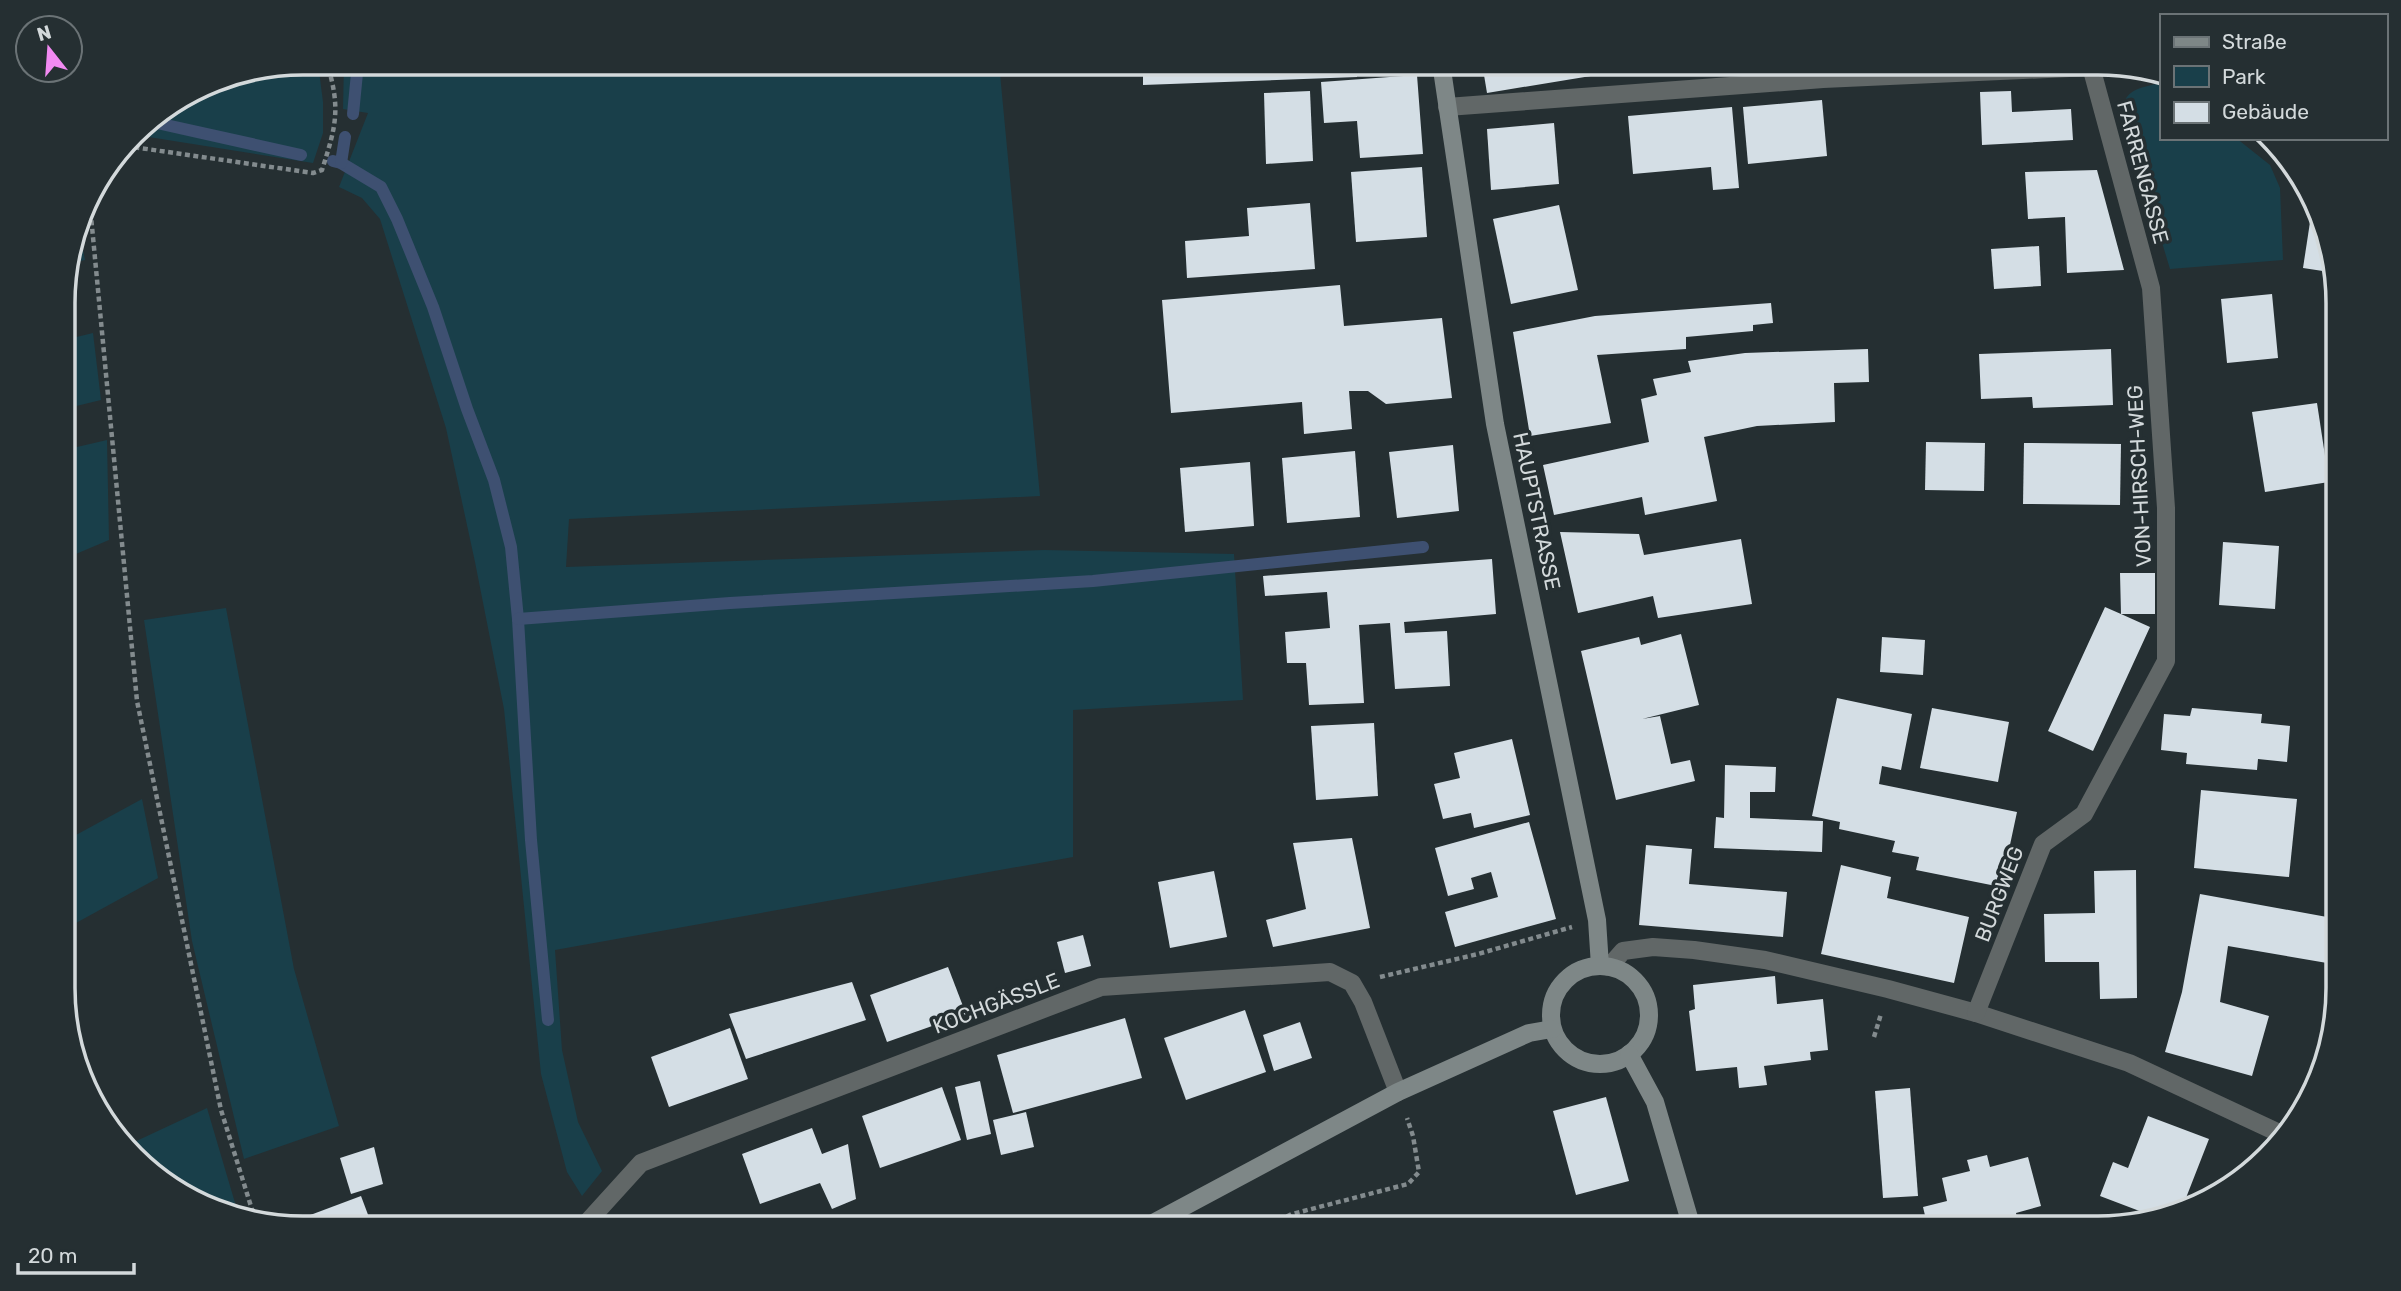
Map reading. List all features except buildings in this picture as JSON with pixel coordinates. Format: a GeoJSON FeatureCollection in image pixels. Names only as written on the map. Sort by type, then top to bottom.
{"type":"FeatureCollection","features":[{"type":"Feature","properties":{"kind":"main road","name":"HAUPTSTRASSE"},"geometry":{"type":"LineString","coordinates":[[1443,75],[1495,424],[1597,920],[1604,966]]}},
{"type":"Feature","properties":{"kind":"main road"},"geometry":{"type":"LineString","coordinates":[[1604,966],[1624,972],[1637,982],[1647,1004],[1648,1028],[1641,1043],[1629,1054],[1615,1062],[1600,1065],[1584,1062],[1570,1055],[1559,1043],[1552,1028],[1552,1006],[1560,985],[1571,975],[1585,968],[1604,966]]}},
{"type":"Feature","properties":{"kind":"main road"},"geometry":{"type":"LineString","coordinates":[[1167,1216],[1398,1092],[1519,1037],[1552,1028]]}},
{"type":"Feature","properties":{"kind":"main road"},"geometry":{"type":"LineString","coordinates":[[1629,1054],[1655,1102],[1688,1215]]}},
{"type":"Feature","properties":{"kind":"street","name":"FARRENGASSE"},"geometry":{"type":"LineString","coordinates":[[1447,107],[1899,75]]}},
{"type":"Feature","properties":{"kind":"street","name":"FARRENGASSE"},"geometry":{"type":"LineString","coordinates":[[2093,75],[2151,288]]}},
{"type":"Feature","properties":{"kind":"street","name":"VON-HIRSCH-WEG"},"geometry":{"type":"LineString","coordinates":[[2151,288],[2166,508],[2166,662]]}},
{"type":"Feature","properties":{"kind":"street","name":"BURGWEG"},"geometry":{"type":"LineString","coordinates":[[1976,1013],[2043,844],[2084,814],[2166,662]]}},
{"type":"Feature","properties":{"kind":"street"},"geometry":{"type":"LineString","coordinates":[[1604,966],[1623,951],[1653,947],[1694,950],[1765,960],[1888,989],[1976,1013],[2129,1063],[2274,1131]]}},
{"type":"Feature","properties":{"kind":"street","name":"KOCHGÄSSLE"},"geometry":{"type":"LineString","coordinates":[[593,1216],[640,1163],[1101,986],[1330,972],[1352,983]]}},
{"type":"Feature","properties":{"kind":"street"},"geometry":{"type":"LineString","coordinates":[[1352,983],[1363,1002],[1398,1092]]}},
{"type":"Feature","properties":{"kind":"path"},"geometry":{"type":"LineString","coordinates":[[137,147],[313,173],[322,170],[337,116],[329,75]]}},
{"type":"Feature","properties":{"kind":"path"},"geometry":{"type":"LineString","coordinates":[[91,221],[137,701],[220,1110],[252,1209]]}},
{"type":"Feature","properties":{"kind":"path"},"geometry":{"type":"LineString","coordinates":[[1352,983],[1478,954],[1597,920]]}},
{"type":"Feature","properties":{"kind":"path"},"geometry":{"type":"LineString","coordinates":[[1289,1215],[1408,1184],[1419,1172],[1413,1136],[1398,1092]]}},
{"type":"Feature","properties":{"kind":"green space"},"geometry":{"type":"Polygon","coordinates":[[[320,75],[323,133],[313,163],[148,137],[164,122],[189,106],[230,87],[274,77],[320,75]]]}},
{"type":"Feature","properties":{"kind":"green space"},"geometry":{"type":"Polygon","coordinates":[[[344,75],[1000,75],[1040,496],[569,519],[566,567],[1044,550],[1234,554],[1243,700],[1073,710],[1073,857],[555,950],[562,1050],[578,1122],[602,1171],[582,1196],[567,1172],[541,1074],[504,709],[446,428],[380,219],[362,198],[339,187],[368,113],[343,109],[344,75]]]}},
{"type":"Feature","properties":{"kind":"green space"},"geometry":{"type":"Polygon","coordinates":[[[2160,85],[2160,140],[2239,140],[2270,165],[2280,188],[2283,260],[2170,269],[2122,110],[2126,98],[2139,89],[2160,85]]]}},
{"type":"Feature","properties":{"kind":"green space"},"geometry":{"type":"Polygon","coordinates":[[[82,247],[85,260],[80,261],[82,247]]]}},
{"type":"Feature","properties":{"kind":"green space"},"geometry":{"type":"Polygon","coordinates":[[[93,333],[101,400],[76,406],[76,337],[93,333]]]}},
{"type":"Feature","properties":{"kind":"green space"},"geometry":{"type":"Polygon","coordinates":[[[107,440],[109,540],[76,554],[76,447],[107,440]]]}},
{"type":"Feature","properties":{"kind":"green space"},"geometry":{"type":"Polygon","coordinates":[[[226,608],[294,969],[339,1126],[244,1159],[192,941],[144,620],[226,608]]]}},
{"type":"Feature","properties":{"kind":"green space"},"geometry":{"type":"Polygon","coordinates":[[[142,799],[158,878],[75,923],[75,835],[142,799]]]}},
{"type":"Feature","properties":{"kind":"green space"},"geometry":{"type":"Polygon","coordinates":[[[207,1108],[236,1205],[202,1192],[177,1177],[135,1141],[207,1108]]]}},
{"type":"Feature","properties":{"kind":"waterway"},"geometry":{"type":"LineString","coordinates":[[353,114],[357,75]]}},
{"type":"Feature","properties":{"kind":"waterway"},"geometry":{"type":"LineString","coordinates":[[162,124],[301,155]]}},
{"type":"Feature","properties":{"kind":"waterway"},"geometry":{"type":"LineString","coordinates":[[341,163],[345,137]]}},
{"type":"Feature","properties":{"kind":"waterway"},"geometry":{"type":"LineString","coordinates":[[333,161],[381,187],[397,219],[433,307],[494,480],[511,547],[531,840],[548,1020]]}},
{"type":"Feature","properties":{"kind":"waterway"},"geometry":{"type":"LineString","coordinates":[[518,619],[1093,581],[1423,547]]}}]}
